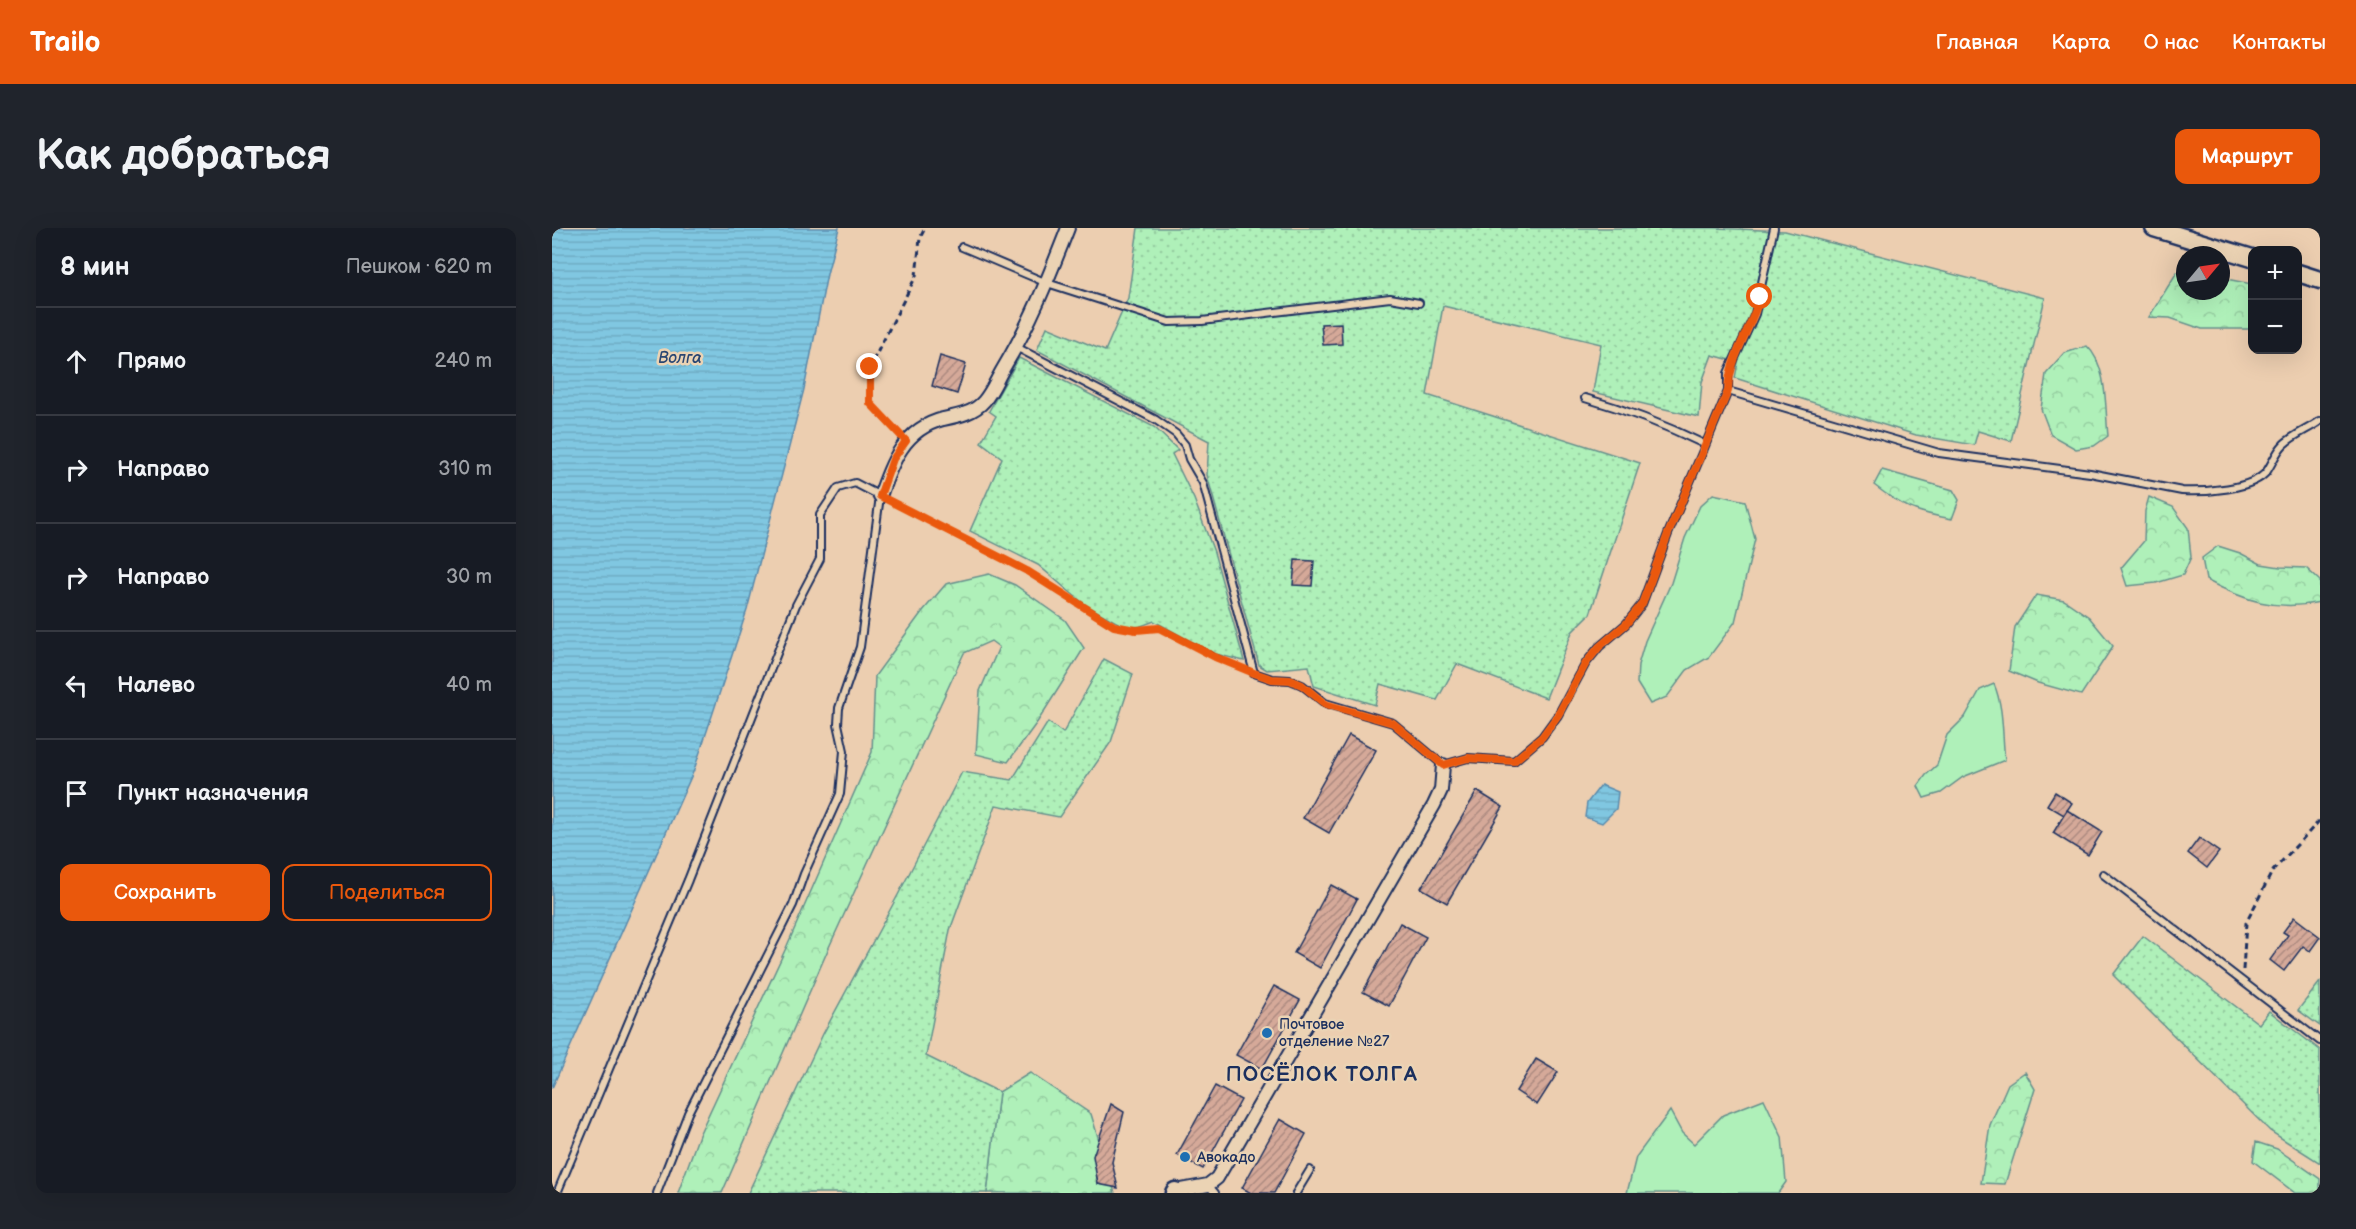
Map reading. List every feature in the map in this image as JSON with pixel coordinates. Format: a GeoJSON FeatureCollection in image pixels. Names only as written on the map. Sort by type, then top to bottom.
{"type":"FeatureCollection","features":[{"type":"Feature","properties":{"kind":"street"},"geometry":{"type":"LineString","coordinates":[[880,496],[893,459],[906,441],[919,429],[935,421],[963,414],[985,400],[1016,347],[1047,283],[1068,228]]}},
{"type":"Feature","properties":{"kind":"street"},"geometry":{"type":"LineString","coordinates":[[2154,228],[2248,256]]}},
{"type":"Feature","properties":{"kind":"street"},"geometry":{"type":"LineString","coordinates":[[2302,274],[2320,280]]}},
{"type":"Feature","properties":{"kind":"street"},"geometry":{"type":"LineString","coordinates":[[1174,1192],[1212,1189],[1434,806],[1441,790],[1443,765]]}},
{"type":"Feature","properties":{"kind":"lane"},"geometry":{"type":"LineString","coordinates":[[1016,347],[1156,420],[1176,434],[1185,445],[1209,499],[1254,673],[1272,679],[1290,680],[1302,685],[1325,704],[1393,723],[1443,765],[1468,758],[1514,761],[1542,737],[1558,715],[1586,663],[1599,647],[1626,624],[1642,604],[1704,444],[1728,391],[1728,373],[1755,314],[1774,228]]}},
{"type":"Feature","properties":{"kind":"lane"},"geometry":{"type":"LineString","coordinates":[[962,247],[1047,283],[1169,322],[1202,321],[1390,298],[1419,303]]}},
{"type":"Feature","properties":{"kind":"lane"},"geometry":{"type":"LineString","coordinates":[[1728,391],[1939,453],[2090,473],[2197,492],[2244,485],[2257,479],[2266,472],[2277,452],[2286,442],[2320,421]]}},
{"type":"Feature","properties":{"kind":"lane"},"geometry":{"type":"LineString","coordinates":[[1585,398],[1623,409],[1704,444]]}},
{"type":"Feature","properties":{"kind":"lane"},"geometry":{"type":"LineString","coordinates":[[557,1193],[688,880],[796,605],[820,559],[820,515],[838,488],[855,483],[880,496],[860,647],[839,708],[838,724],[844,751],[840,794],[804,874],[793,905],[688,1113],[657,1193]]}},
{"type":"Feature","properties":{"kind":"lane"},"geometry":{"type":"LineString","coordinates":[[2103,874],[2320,1041]]}},
{"type":"Feature","properties":{"kind":"lane"},"geometry":{"type":"LineString","coordinates":[[1296,1193],[1310,1170]]}},
{"type":"Feature","properties":{"kind":"path"},"geometry":{"type":"LineString","coordinates":[[906,441],[870,403],[870,367],[916,276],[920,238],[925,228]]}},
{"type":"Feature","properties":{"kind":"path"},"geometry":{"type":"LineString","coordinates":[[880,496],[1027,571],[1114,626],[1136,630],[1159,628],[1215,657],[1254,673]]}},
{"type":"Feature","properties":{"kind":"path"},"geometry":{"type":"LineString","coordinates":[[2243,981],[2246,923],[2272,872],[2320,820]]}},
{"type":"Feature","properties":{"kind":"green space"},"geometry":{"type":"Polygon","coordinates":[[[1138,228],[1716,228],[1785,231],[2045,298],[2011,441],[1978,431],[1974,445],[1916,435],[1735,378],[1738,362],[1712,355],[1702,382],[1699,417],[1593,392],[1601,344],[1443,306],[1427,395],[1640,463],[1590,614],[1572,632],[1546,698],[1457,664],[1437,700],[1380,684],[1375,705],[1314,686],[1309,666],[1267,670],[1259,665],[1207,475],[1209,441],[1037,350],[1047,327],[1105,351],[1128,298],[1138,228]]]}},
{"type":"Feature","properties":{"kind":"green space"},"geometry":{"type":"Polygon","coordinates":[[[2176,274],[2176,300],[2230,300],[2230,280],[2248,283],[2248,329],[2202,329],[2170,318],[2149,317],[2176,274]]]}},
{"type":"Feature","properties":{"kind":"green space"},"geometry":{"type":"Polygon","coordinates":[[[2087,346],[2099,365],[2102,376],[2108,436],[2094,446],[2076,449],[2051,435],[2041,409],[2046,374],[2065,353],[2087,346]]]}},
{"type":"Feature","properties":{"kind":"green space"},"geometry":{"type":"Polygon","coordinates":[[[1019,358],[1154,427],[1178,450],[1172,454],[1194,499],[1214,552],[1244,661],[1211,653],[1154,621],[1139,627],[1125,627],[1085,605],[1038,565],[970,531],[1002,458],[981,442],[996,416],[989,411],[1019,358]]]}},
{"type":"Feature","properties":{"kind":"green space"},"geometry":{"type":"Polygon","coordinates":[[[1882,470],[1953,490],[1959,500],[1952,519],[1910,508],[1884,493],[1874,485],[1882,470]]]}},
{"type":"Feature","properties":{"kind":"green space"},"geometry":{"type":"Polygon","coordinates":[[[1713,494],[1745,501],[1755,539],[1735,622],[1709,657],[1687,670],[1667,697],[1650,704],[1637,683],[1638,665],[1645,641],[1671,583],[1685,538],[1700,506],[1713,494]]]}},
{"type":"Feature","properties":{"kind":"green space"},"geometry":{"type":"Polygon","coordinates":[[[2149,497],[2173,507],[2188,528],[2191,557],[2183,575],[2156,583],[2127,586],[2121,568],[2144,541],[2145,511],[2149,497]]]}},
{"type":"Feature","properties":{"kind":"green space"},"geometry":{"type":"Polygon","coordinates":[[[2218,546],[2240,553],[2261,564],[2306,568],[2320,581],[2320,602],[2289,606],[2275,605],[2233,593],[2206,580],[2202,558],[2218,546]]]}},
{"type":"Feature","properties":{"kind":"green space"},"geometry":{"type":"Polygon","coordinates":[[[989,574],[1015,585],[1065,620],[1084,648],[1038,721],[1008,762],[976,754],[980,691],[999,647],[991,641],[964,653],[830,945],[722,1193],[678,1193],[699,1135],[786,948],[872,752],[875,676],[922,612],[946,584],[989,574]]]}},
{"type":"Feature","properties":{"kind":"green space"},"geometry":{"type":"Polygon","coordinates":[[[2036,595],[2064,600],[2089,617],[2113,646],[2081,695],[2038,683],[2009,671],[2015,627],[2036,595]]]}},
{"type":"Feature","properties":{"kind":"green space"},"geometry":{"type":"Polygon","coordinates":[[[1104,659],[1133,674],[1111,742],[1059,817],[996,805],[950,930],[926,1056],[999,1092],[987,1193],[748,1193],[823,1034],[962,772],[1012,780],[1048,722],[1063,733],[1104,659]]]}},
{"type":"Feature","properties":{"kind":"green space"},"geometry":{"type":"Polygon","coordinates":[[[1994,684],[2001,712],[2005,760],[1963,777],[1941,793],[1924,798],[1918,786],[1937,765],[1947,735],[1965,717],[1980,690],[1994,684]]]}},
{"type":"Feature","properties":{"kind":"green space"},"geometry":{"type":"Polygon","coordinates":[[[2143,936],[2259,1024],[2269,1011],[2320,1050],[2320,1163],[2270,1131],[2113,975],[2143,936]]]}},
{"type":"Feature","properties":{"kind":"green space"},"geometry":{"type":"Polygon","coordinates":[[[2320,982],[2320,1026],[2298,1010],[2320,982]]]}},
{"type":"Feature","properties":{"kind":"green space"},"geometry":{"type":"Polygon","coordinates":[[[2025,1072],[2035,1089],[2005,1184],[1981,1183],[1990,1125],[2008,1084],[2025,1072]]]}},
{"type":"Feature","properties":{"kind":"green space"},"geometry":{"type":"Polygon","coordinates":[[[1030,1073],[1091,1114],[1115,1193],[987,1193],[999,1092],[1030,1073]]]}},
{"type":"Feature","properties":{"kind":"green space"},"geometry":{"type":"Polygon","coordinates":[[[1764,1099],[1782,1137],[1786,1182],[1778,1193],[1627,1193],[1636,1157],[1670,1111],[1682,1133],[1694,1144],[1723,1115],[1764,1099]]]}},
{"type":"Feature","properties":{"kind":"green space"},"geometry":{"type":"Polygon","coordinates":[[[2256,1142],[2277,1149],[2320,1179],[2320,1193],[2295,1193],[2253,1161],[2256,1142]]]}},
{"type":"Feature","properties":{"kind":"water","name":"Волга"},"geometry":{"type":"Polygon","coordinates":[[[552,228],[839,228],[827,274],[804,389],[747,610],[694,770],[552,1088],[552,228]]]}},
{"type":"Feature","properties":{"kind":"water"},"geometry":{"type":"Polygon","coordinates":[[[1601,785],[1618,792],[1616,809],[1602,823],[1585,817],[1587,803],[1601,785]]]}},
{"type":"Feature","properties":{"kind":"building"},"geometry":{"type":"Polygon","coordinates":[[[1341,323],[1342,344],[1323,345],[1321,324],[1341,323]]]}},
{"type":"Feature","properties":{"kind":"building"},"geometry":{"type":"Polygon","coordinates":[[[940,356],[966,364],[957,394],[932,386],[940,356]]]}},
{"type":"Feature","properties":{"kind":"building"},"geometry":{"type":"Polygon","coordinates":[[[1295,560],[1314,561],[1312,586],[1293,585],[1295,560]]]}},
{"type":"Feature","properties":{"kind":"building"},"geometry":{"type":"Polygon","coordinates":[[[1349,735],[1376,750],[1329,833],[1303,818],[1349,735]]]}},
{"type":"Feature","properties":{"kind":"building"},"geometry":{"type":"Polygon","coordinates":[[[1477,791],[1503,807],[1447,903],[1421,888],[1477,791]]]}},
{"type":"Feature","properties":{"kind":"building"},"geometry":{"type":"Polygon","coordinates":[[[2055,792],[2072,803],[2064,815],[2047,805],[2055,792]]]}},
{"type":"Feature","properties":{"kind":"building"},"geometry":{"type":"Polygon","coordinates":[[[2067,810],[2102,832],[2088,855],[2053,833],[2067,810]]]}},
{"type":"Feature","properties":{"kind":"building"},"geometry":{"type":"Polygon","coordinates":[[[2199,838],[2219,852],[2207,868],[2188,853],[2199,838]]]}},
{"type":"Feature","properties":{"kind":"building"},"geometry":{"type":"Polygon","coordinates":[[[1331,885],[1357,899],[1320,968],[1294,953],[1331,885]]]}},
{"type":"Feature","properties":{"kind":"building"},"geometry":{"type":"Polygon","coordinates":[[[2294,917],[2320,937],[2310,951],[2303,946],[2284,971],[2270,960],[2288,935],[2283,932],[2294,917]]]}},
{"type":"Feature","properties":{"kind":"building"},"geometry":{"type":"Polygon","coordinates":[[[1400,923],[1426,937],[1389,1006],[1363,992],[1400,923]]]}},
{"type":"Feature","properties":{"kind":"building"},"geometry":{"type":"Polygon","coordinates":[[[1274,986],[1300,1000],[1262,1069],[1236,1055],[1274,986]]]}},
{"type":"Feature","properties":{"kind":"building"},"geometry":{"type":"Polygon","coordinates":[[[1536,1059],[1558,1072],[1537,1105],[1516,1091],[1536,1059]]]}},
{"type":"Feature","properties":{"kind":"building"},"geometry":{"type":"Polygon","coordinates":[[[1215,1086],[1241,1100],[1203,1169],[1177,1155],[1215,1086]]]}},
{"type":"Feature","properties":{"kind":"building"},"geometry":{"type":"Polygon","coordinates":[[[1111,1104],[1124,1112],[1112,1162],[1118,1188],[1098,1184],[1093,1156],[1111,1104]]]}},
{"type":"Feature","properties":{"kind":"building"},"geometry":{"type":"Polygon","coordinates":[[[1280,1119],[1306,1134],[1274,1193],[1251,1193],[1242,1188],[1280,1119]]]}},
{"type":"Feature","properties":{"kind":"place","name":"Почтовое отделение №27"},"geometry":{"type":"Point","coordinates":[1267,1033]}},
{"type":"Feature","properties":{"kind":"place","name":"Авокадо"},"geometry":{"type":"Point","coordinates":[1185,1157]}},
{"type":"Feature","properties":{"kind":"district","name":"ПОСЁЛОК ТОЛГА"},"geometry":{"type":"Point","coordinates":[1322,1074]}},
{"type":"Feature","properties":{"kind":"route"},"geometry":{"type":"LineString","coordinates":[[870,367],[870,403],[906,441],[893,459],[880,496],[1027,571],[1114,626],[1136,630],[1159,628],[1215,657],[1254,673],[1272,679],[1290,680],[1302,685],[1325,704],[1368,714],[1393,723],[1443,765],[1468,758],[1514,761],[1542,737],[1558,715],[1586,663],[1599,647],[1626,624],[1642,604],[1704,444],[1728,391],[1728,373],[1755,314],[1760,297]]}}]}
